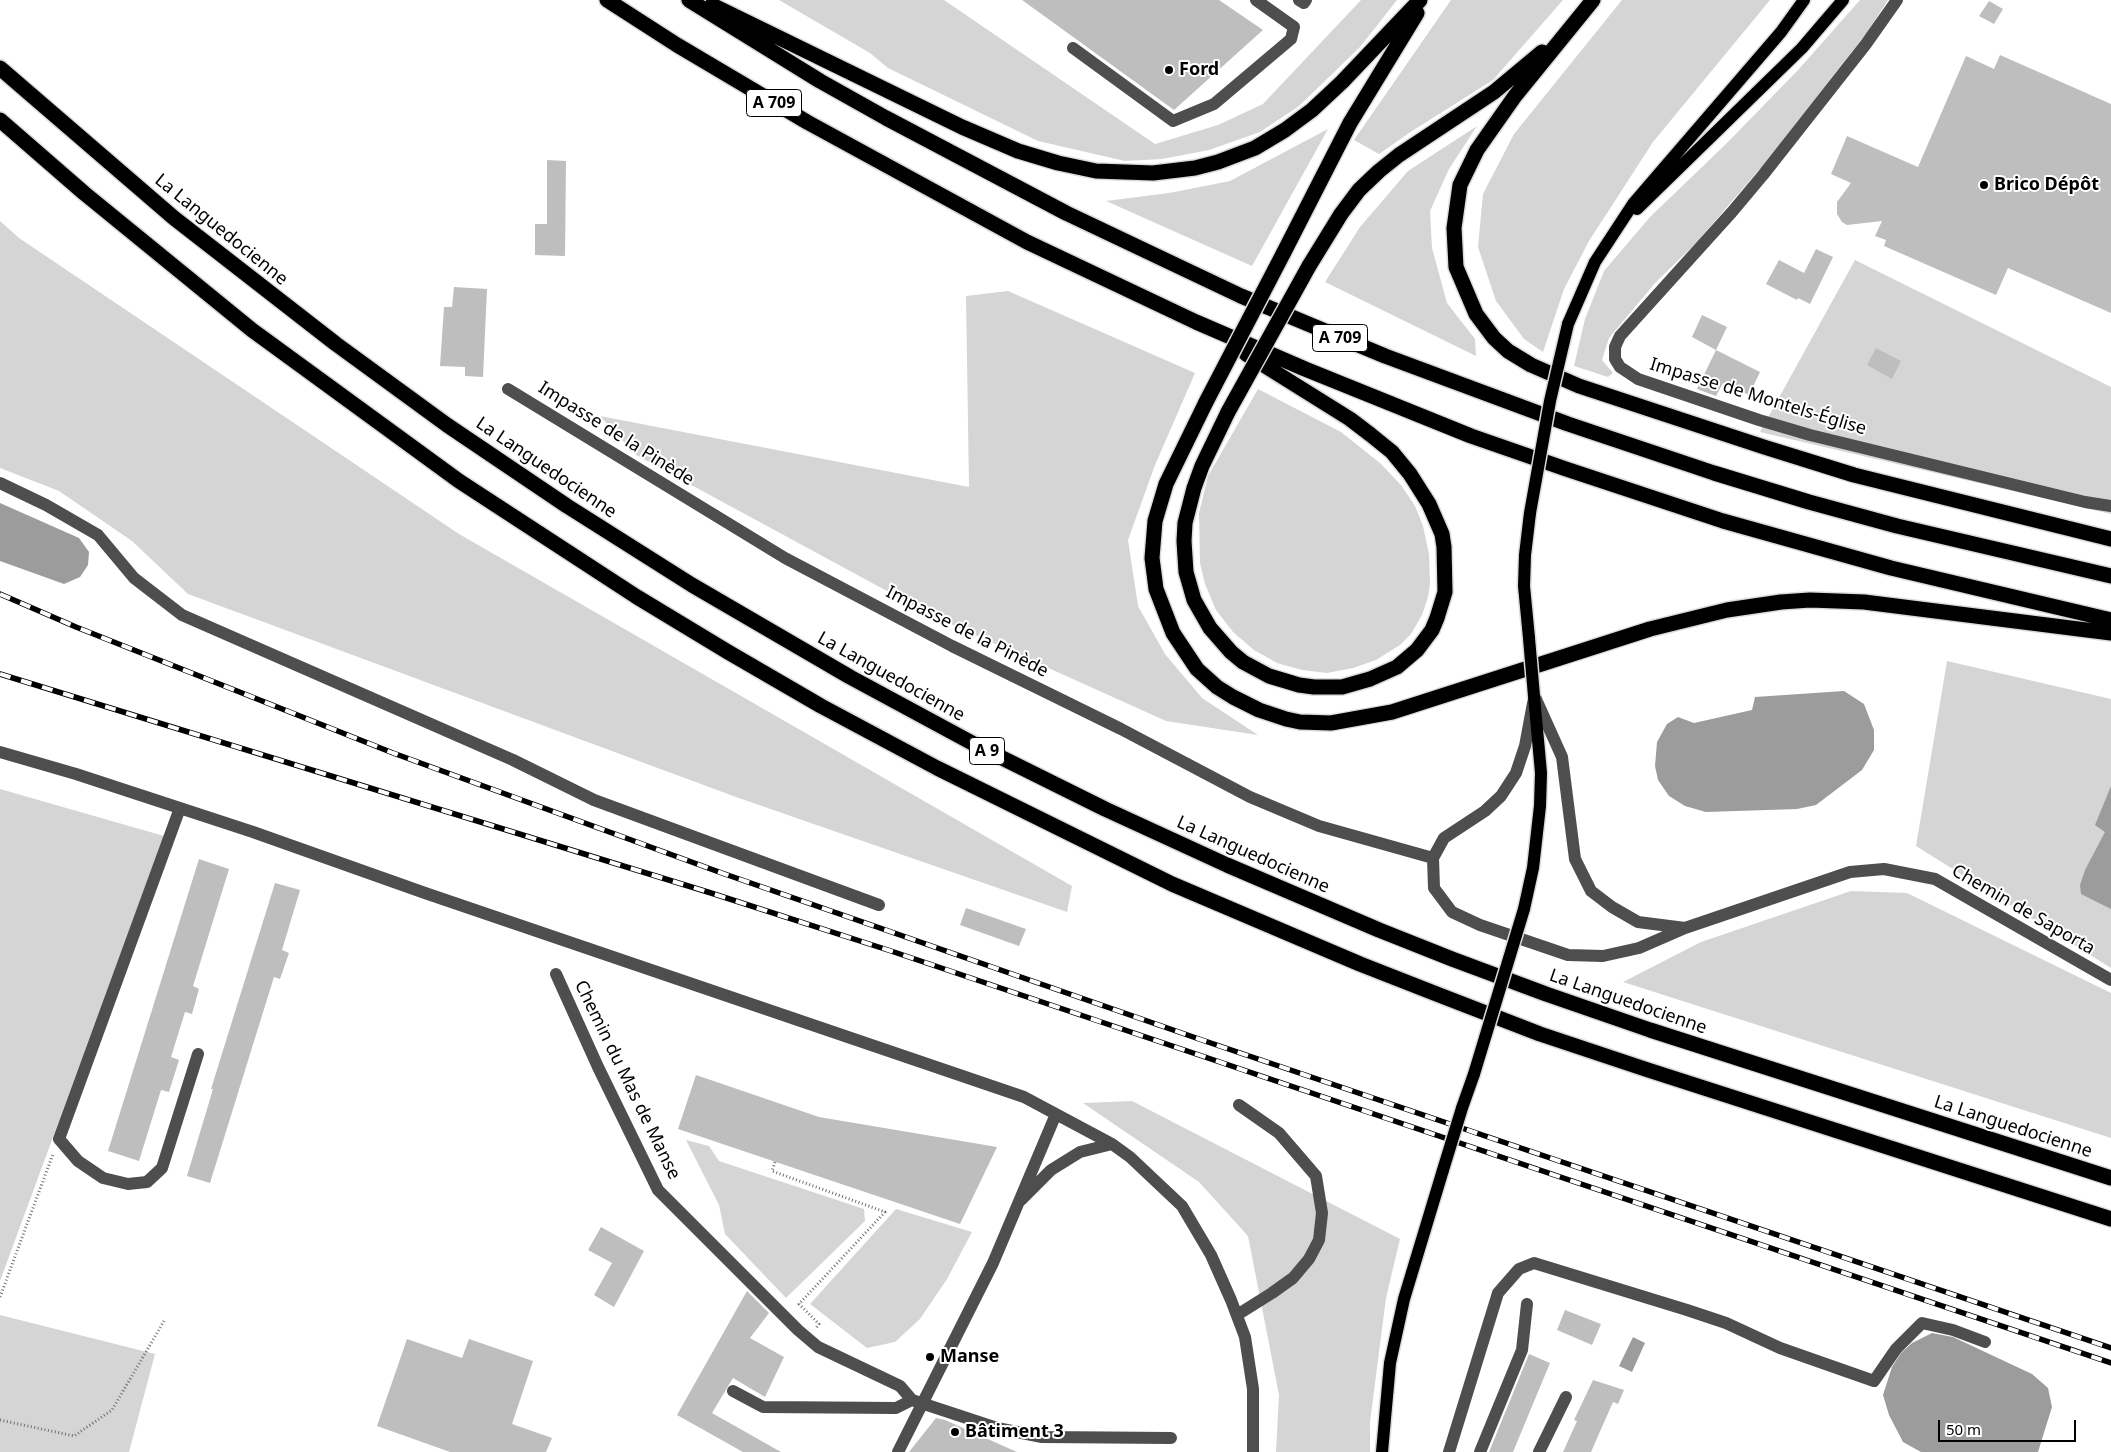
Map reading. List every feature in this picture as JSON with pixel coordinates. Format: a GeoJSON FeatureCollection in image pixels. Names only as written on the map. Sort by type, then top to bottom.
{"type":"FeatureCollection","features":[{"type":"Feature","properties":{"kind":"highway","name":"A 709"},"geometry":{"type":"LineString","coordinates":[[607,0],[702,60],[871,159],[1027,242],[1196,322],[1305,369],[1462,432],[1648,497],[1891,568],[2111,620]]}},
{"type":"Feature","properties":{"kind":"highway","name":"A 709"},"geometry":{"type":"LineString","coordinates":[[689,0],[886,118],[1066,213],[1241,296],[1385,356],[1568,424],[1752,485],[1897,526],[2111,576]]}},
{"type":"Feature","properties":{"kind":"highway"},"geometry":{"type":"LineString","coordinates":[[702,0],[901,98],[1018,151],[1058,163],[1096,171],[1153,174],[1196,168],[1218,162],[1255,148],[1285,130],[1312,110],[1342,82],[1420,0]]}},
{"type":"Feature","properties":{"kind":"highway"},"geometry":{"type":"LineString","coordinates":[[1425,0],[1350,123],[1206,402],[1166,484],[1155,521],[1152,553],[1156,589],[1173,633],[1197,669],[1217,687],[1259,710],[1300,722],[1331,723],[1392,712],[1650,629],[1726,610],[1772,603],[1810,600],[1864,602],[2111,633]]}},
{"type":"Feature","properties":{"kind":"highway"},"geometry":{"type":"LineString","coordinates":[[1593,0],[1515,96],[1477,150],[1460,185],[1454,228],[1456,266],[1476,314],[1494,338],[1508,351],[1531,365],[1579,386],[1746,442],[1854,475],[2111,540]]}},
{"type":"Feature","properties":{"kind":"highway"},"geometry":{"type":"LineString","coordinates":[[1196,322],[1350,419],[1392,452],[1421,488],[1430,504],[1442,534],[1446,563],[1445,592],[1432,630],[1417,650],[1397,667],[1370,679],[1342,687],[1314,687],[1299,685],[1269,676],[1243,662],[1231,652],[1210,628],[1194,600],[1186,572],[1184,541],[1188,506],[1199,473],[1228,412],[1309,266],[1341,214],[1359,190],[1399,155],[1494,92],[1570,28]]}},
{"type":"Feature","properties":{"kind":"highway","name":"La Languedocienne"},"geometry":{"type":"LineString","coordinates":[[0,68],[117,171],[181,224],[328,338],[447,425],[567,506],[692,585],[850,678],[958,736],[1104,809],[1235,869],[1443,955],[1546,994],[1650,1030],[2111,1178]]}},
{"type":"Feature","properties":{"kind":"highway","name":"A 9"},"geometry":{"type":"LineString","coordinates":[[0,120],[134,235],[252,330],[459,481],[621,587],[728,652],[821,706],[937,768],[1172,884],[1443,997],[1540,1034],[1645,1069],[2111,1219]]}},
{"type":"Feature","properties":{"kind":"main road"},"geometry":{"type":"LineString","coordinates":[[1382,1452],[1390,1364],[1404,1299],[1524,909],[1533,868],[1540,806],[1540,772],[1524,586],[1525,555],[1530,513],[1550,401],[1568,324],[1595,262],[1633,204],[1781,32],[1804,0]]}},
{"type":"Feature","properties":{"kind":"main road"},"geometry":{"type":"LineString","coordinates":[[1618,228],[1802,48],[1843,0]]}},
{"type":"Feature","properties":{"kind":"street"},"geometry":{"type":"LineString","coordinates":[[1073,48],[1172,121],[1214,104],[1291,39],[1294,27],[1256,0]]}},
{"type":"Feature","properties":{"kind":"street"},"geometry":{"type":"LineString","coordinates":[[1299,0],[1304,3],[1306,0]]}},
{"type":"Feature","properties":{"kind":"street","name":"Impasse de Montels-Église"},"geometry":{"type":"LineString","coordinates":[[1897,0],[1866,44],[1763,175],[1620,336],[1615,347],[1615,359],[1620,367],[1638,379],[1759,420],[1810,435],[2086,502],[2111,506]]}},
{"type":"Feature","properties":{"kind":"street","name":"Impasse de la Pinède"},"geometry":{"type":"LineString","coordinates":[[508,389],[785,558],[952,646],[1121,729],[1250,797],[1319,826],[1433,858]]}},
{"type":"Feature","properties":{"kind":"street"},"geometry":{"type":"LineString","coordinates":[[0,483],[46,505],[98,535],[134,578],[182,615],[514,760],[594,800],[879,905]]}},
{"type":"Feature","properties":{"kind":"street"},"geometry":{"type":"LineString","coordinates":[[1433,858],[1444,838],[1485,811],[1501,796],[1516,773],[1525,746],[1534,696]]}},
{"type":"Feature","properties":{"kind":"street"},"geometry":{"type":"LineString","coordinates":[[1534,696],[1562,757],[1576,859],[1592,890],[1612,907],[1638,922],[1685,928]]}},
{"type":"Feature","properties":{"kind":"street"},"geometry":{"type":"LineString","coordinates":[[0,752],[180,808],[1024,1097],[1112,1144],[1130,1157],[1182,1206],[1211,1255],[1245,1337],[1253,1389],[1253,1452]]}},
{"type":"Feature","properties":{"kind":"street"},"geometry":{"type":"LineString","coordinates":[[180,808],[59,1139],[78,1161],[103,1178],[128,1184],[147,1182],[162,1168],[198,1054]]}},
{"type":"Feature","properties":{"kind":"street","name":"Chemin de Saporta"},"geometry":{"type":"LineString","coordinates":[[1433,858],[1434,888],[1452,912],[1480,925],[1568,956],[1603,956],[1630,950],[1685,928],[1850,872],[1884,869],[1935,879],[2111,980]]}},
{"type":"Feature","properties":{"kind":"street","name":"Chemin du Mas de Manse"},"geometry":{"type":"LineString","coordinates":[[556,974],[602,1076],[658,1190],[818,1347],[900,1386],[917,1402]]}},
{"type":"Feature","properties":{"kind":"street"},"geometry":{"type":"LineString","coordinates":[[1237,1315],[1293,1278],[1309,1259],[1319,1240],[1322,1212],[1316,1176],[1279,1133],[1239,1105]]}},
{"type":"Feature","properties":{"kind":"street"},"geometry":{"type":"LineString","coordinates":[[898,1452],[917,1402],[993,1263],[1027,1178],[1056,1114]]}},
{"type":"Feature","properties":{"kind":"street"},"geometry":{"type":"LineString","coordinates":[[1019,1202],[1058,1165],[1080,1152],[1112,1144]]}},
{"type":"Feature","properties":{"kind":"street"},"geometry":{"type":"LineString","coordinates":[[1449,1452],[1498,1293],[1519,1269],[1534,1263],[1695,1312],[1780,1348],[1874,1381],[1896,1349],[1922,1323],[1953,1330],[1984,1342]]}},
{"type":"Feature","properties":{"kind":"street"},"geometry":{"type":"LineString","coordinates":[[1480,1452],[1522,1350],[1527,1304]]}},
{"type":"Feature","properties":{"kind":"street"},"geometry":{"type":"LineString","coordinates":[[733,1392],[763,1407],[896,1408],[917,1402],[997,1428],[1042,1437],[1171,1438]]}},
{"type":"Feature","properties":{"kind":"street"},"geometry":{"type":"LineString","coordinates":[[1539,1452],[1566,1397]]}},
{"type":"Feature","properties":{"kind":"path"},"geometry":{"type":"LineString","coordinates":[[0,1297],[59,1139]]}},
{"type":"Feature","properties":{"kind":"path"},"geometry":{"type":"LineString","coordinates":[[776,1162],[772,1171],[885,1212],[798,1304],[819,1324],[809,1339]]}},
{"type":"Feature","properties":{"kind":"path"},"geometry":{"type":"LineString","coordinates":[[0,1420],[74,1436],[112,1410],[164,1321]]}},
{"type":"Feature","properties":{"kind":"shaded area"},"geometry":{"type":"Polygon","coordinates":[[[779,0],[944,0],[1155,144],[1218,125],[1263,104],[1361,0],[1397,0],[1360,47],[1299,106],[1260,132],[1209,150],[1162,159],[1125,161],[1038,141],[888,68],[870,53],[779,0]]]}},
{"type":"Feature","properties":{"kind":"shaded area"},"geometry":{"type":"Polygon","coordinates":[[[1451,0],[1563,0],[1493,80],[1379,154],[1354,140],[1451,0]]]}},
{"type":"Feature","properties":{"kind":"shaded area"},"geometry":{"type":"Polygon","coordinates":[[[1622,0],[1770,0],[1653,142],[1589,241],[1564,289],[1543,352],[1524,339],[1496,301],[1478,247],[1483,194],[1514,134],[1622,0]]]}},
{"type":"Feature","properties":{"kind":"shaded area"},"geometry":{"type":"Polygon","coordinates":[[[1860,0],[1888,0],[1868,31],[1765,163],[1696,243],[1656,282],[1609,338],[1602,360],[1613,373],[1608,377],[1574,366],[1585,319],[1604,271],[1650,217],[1728,142],[1799,69],[1860,0]]]}},
{"type":"Feature","properties":{"kind":"shaded area"},"geometry":{"type":"Polygon","coordinates":[[[1477,126],[1449,169],[1430,211],[1432,248],[1447,303],[1475,339],[1476,356],[1325,282],[1360,227],[1408,171],[1477,126]]]}},
{"type":"Feature","properties":{"kind":"shaded area"},"geometry":{"type":"Polygon","coordinates":[[[1328,129],[1252,266],[1106,201],[1169,193],[1230,181],[1328,129]]]}},
{"type":"Feature","properties":{"kind":"shaded area"},"geometry":{"type":"Polygon","coordinates":[[[0,221],[19,238],[459,534],[1072,886],[1067,912],[736,797],[188,594],[132,541],[59,491],[0,468],[0,221]]]}},
{"type":"Feature","properties":{"kind":"shaded area"},"geometry":{"type":"Polygon","coordinates":[[[1855,260],[2111,387],[2111,514],[1760,432],[1855,260]]]}},
{"type":"Feature","properties":{"kind":"shaded area"},"geometry":{"type":"Polygon","coordinates":[[[1008,291],[1195,373],[1155,465],[1128,540],[1138,606],[1165,654],[1202,698],[1258,735],[1166,721],[933,616],[636,455],[600,416],[969,487],[966,296],[1008,291]]]}},
{"type":"Feature","properties":{"kind":"shaded area"},"geometry":{"type":"Polygon","coordinates":[[[1258,389],[1341,432],[1380,463],[1401,485],[1415,506],[1423,526],[1429,554],[1430,584],[1428,597],[1422,615],[1411,634],[1400,645],[1376,660],[1353,668],[1327,673],[1302,670],[1277,663],[1254,650],[1233,632],[1216,610],[1205,584],[1200,563],[1199,513],[1208,476],[1258,389]]]}},
{"type":"Feature","properties":{"kind":"shaded area"},"geometry":{"type":"Polygon","coordinates":[[[0,503],[79,538],[89,552],[88,565],[80,577],[64,584],[0,561],[0,503]]]}},
{"type":"Feature","properties":{"kind":"shaded area"},"geometry":{"type":"Polygon","coordinates":[[[1947,661],[2111,699],[2111,968],[1916,846],[1947,661]]]}},
{"type":"Feature","properties":{"kind":"shaded area"},"geometry":{"type":"Polygon","coordinates":[[[1844,691],[1864,704],[1874,730],[1874,750],[1862,770],[1816,805],[1797,809],[1706,812],[1685,806],[1669,796],[1658,780],[1655,766],[1657,742],[1667,724],[1678,717],[1694,723],[1752,710],[1755,697],[1844,691]]]}},
{"type":"Feature","properties":{"kind":"shaded area"},"geometry":{"type":"Polygon","coordinates":[[[2111,786],[2111,909],[2081,894],[2080,885],[2085,870],[2105,832],[2095,825],[2111,786]]]}},
{"type":"Feature","properties":{"kind":"shaded area"},"geometry":{"type":"Polygon","coordinates":[[[0,789],[164,836],[0,1281],[0,789]]]}},
{"type":"Feature","properties":{"kind":"shaded area"},"geometry":{"type":"Polygon","coordinates":[[[1851,891],[1907,893],[2111,993],[2111,1138],[1623,982],[1701,942],[1851,891]]]}},
{"type":"Feature","properties":{"kind":"shaded area"},"geometry":{"type":"Polygon","coordinates":[[[1132,1101],[1400,1239],[1386,1298],[1370,1422],[1370,1452],[1276,1452],[1279,1395],[1248,1236],[1199,1182],[1083,1103],[1132,1101]]]}},
{"type":"Feature","properties":{"kind":"shaded area"},"geometry":{"type":"Polygon","coordinates":[[[686,1140],[709,1146],[719,1161],[864,1209],[865,1221],[786,1298],[725,1234],[719,1205],[686,1140]]]}},
{"type":"Feature","properties":{"kind":"shaded area"},"geometry":{"type":"Polygon","coordinates":[[[896,1209],[972,1232],[947,1279],[920,1319],[895,1342],[867,1348],[810,1304],[896,1209]]]}},
{"type":"Feature","properties":{"kind":"shaded area"},"geometry":{"type":"Polygon","coordinates":[[[0,1315],[155,1354],[129,1452],[0,1452],[0,1315]]]}},
{"type":"Feature","properties":{"kind":"shaded area"},"geometry":{"type":"Polygon","coordinates":[[[1932,1333],[1953,1337],[2032,1374],[2048,1388],[2052,1407],[2038,1452],[1921,1452],[1903,1442],[1889,1415],[1883,1395],[1892,1367],[1901,1353],[1912,1343],[1932,1333]]]}},
{"type":"Feature","properties":{"kind":"shaded area"},"geometry":{"type":"Polygon","coordinates":[[[1633,1337],[1645,1343],[1632,1372],[1619,1366],[1633,1337]]]}},
{"type":"Feature","properties":{"kind":"building","name":"Ford"},"geometry":{"type":"Polygon","coordinates":[[[1022,0],[1219,0],[1263,30],[1174,110],[1022,0]]]}},
{"type":"Feature","properties":{"kind":"building"},"geometry":{"type":"Polygon","coordinates":[[[1989,1],[2003,9],[1994,24],[1979,16],[1989,1]]]}},
{"type":"Feature","properties":{"kind":"building","name":"Brico Dépôt"},"geometry":{"type":"Polygon","coordinates":[[[2000,55],[2111,104],[2111,313],[2008,268],[1996,295],[1884,246],[1886,240],[1875,236],[1882,221],[1847,225],[1842,222],[1837,214],[1837,202],[1851,183],[1831,174],[1847,136],[1918,167],[1966,56],[1994,69],[2000,55]]]}},
{"type":"Feature","properties":{"kind":"building"},"geometry":{"type":"Polygon","coordinates":[[[547,160],[566,161],[565,256],[535,255],[535,224],[547,224],[547,160]]]}},
{"type":"Feature","properties":{"kind":"building"},"geometry":{"type":"Polygon","coordinates":[[[1816,249],[1833,257],[1810,304],[1798,298],[1797,300],[1766,284],[1779,260],[1804,273],[1816,249]]]}},
{"type":"Feature","properties":{"kind":"building"},"geometry":{"type":"Polygon","coordinates":[[[454,287],[487,289],[483,377],[465,376],[465,367],[440,366],[444,307],[452,307],[454,287]]]}},
{"type":"Feature","properties":{"kind":"building"},"geometry":{"type":"Polygon","coordinates":[[[1702,315],[1727,327],[1716,350],[1692,337],[1702,315]]]}},
{"type":"Feature","properties":{"kind":"building"},"geometry":{"type":"Polygon","coordinates":[[[1876,348],[1901,361],[1892,379],[1867,365],[1876,348]]]}},
{"type":"Feature","properties":{"kind":"building"},"geometry":{"type":"Polygon","coordinates":[[[1716,350],[1760,372],[1749,395],[1723,383],[1716,396],[1697,389],[1716,350]]]}},
{"type":"Feature","properties":{"kind":"building"},"geometry":{"type":"Polygon","coordinates":[[[199,859],[229,869],[193,986],[199,989],[192,1014],[185,1012],[171,1057],[179,1060],[169,1092],[161,1090],[139,1161],[108,1151],[199,859]]]}},
{"type":"Feature","properties":{"kind":"building"},"geometry":{"type":"Polygon","coordinates":[[[275,883],[300,890],[282,950],[289,953],[280,979],[274,977],[210,1183],[187,1176],[213,1089],[211,1089],[275,883]]]}},
{"type":"Feature","properties":{"kind":"building"},"geometry":{"type":"Polygon","coordinates":[[[966,908],[1026,929],[1019,946],[960,925],[966,908]]]}},
{"type":"Feature","properties":{"kind":"building"},"geometry":{"type":"Polygon","coordinates":[[[696,1075],[819,1117],[997,1147],[960,1224],[678,1129],[696,1075]]]}},
{"type":"Feature","properties":{"kind":"building"},"geometry":{"type":"Polygon","coordinates":[[[601,1227],[644,1251],[614,1307],[594,1295],[612,1263],[588,1250],[601,1227]]]}},
{"type":"Feature","properties":{"kind":"building"},"geometry":{"type":"Polygon","coordinates":[[[747,1291],[769,1313],[750,1338],[784,1357],[765,1397],[733,1378],[712,1413],[781,1452],[743,1452],[677,1415],[747,1291]]]}},
{"type":"Feature","properties":{"kind":"building"},"geometry":{"type":"Polygon","coordinates":[[[1565,1310],[1601,1324],[1592,1345],[1557,1330],[1565,1310]]]}},
{"type":"Feature","properties":{"kind":"building"},"geometry":{"type":"Polygon","coordinates":[[[407,1339],[462,1358],[469,1339],[533,1361],[512,1424],[552,1438],[546,1452],[450,1452],[377,1426],[407,1339]]]}},
{"type":"Feature","properties":{"kind":"building"},"geometry":{"type":"Polygon","coordinates":[[[1529,1354],[1550,1363],[1513,1452],[1489,1452],[1529,1354]]]}},
{"type":"Feature","properties":{"kind":"building"},"geometry":{"type":"Polygon","coordinates":[[[1593,1380],[1624,1390],[1618,1404],[1613,1402],[1591,1452],[1563,1452],[1577,1421],[1574,1420],[1593,1380]]]}},
{"type":"Feature","properties":{"kind":"building","name":"Bâtiment 3"},"geometry":{"type":"Polygon","coordinates":[[[936,1418],[945,1420],[1017,1452],[909,1452],[936,1418]]]}},
{"type":"Feature","properties":{"kind":"railway"},"geometry":{"type":"LineString","coordinates":[[0,594],[76,627],[393,753],[719,872],[1199,1039],[2111,1348]]}},
{"type":"Feature","properties":{"kind":"railway"},"geometry":{"type":"LineString","coordinates":[[0,674],[711,893],[891,951],[2111,1363]]}},
{"type":"Feature","properties":{"kind":"place","name":"Ford"},"geometry":{"type":"Point","coordinates":[1169,70]}},
{"type":"Feature","properties":{"kind":"place","name":"Brico Dépôt"},"geometry":{"type":"Point","coordinates":[1984,185]}},
{"type":"Feature","properties":{"kind":"place","name":"Manse"},"geometry":{"type":"Point","coordinates":[930,1357]}},
{"type":"Feature","properties":{"kind":"place","name":"Bâtiment 3"},"geometry":{"type":"Point","coordinates":[955,1432]}}]}
